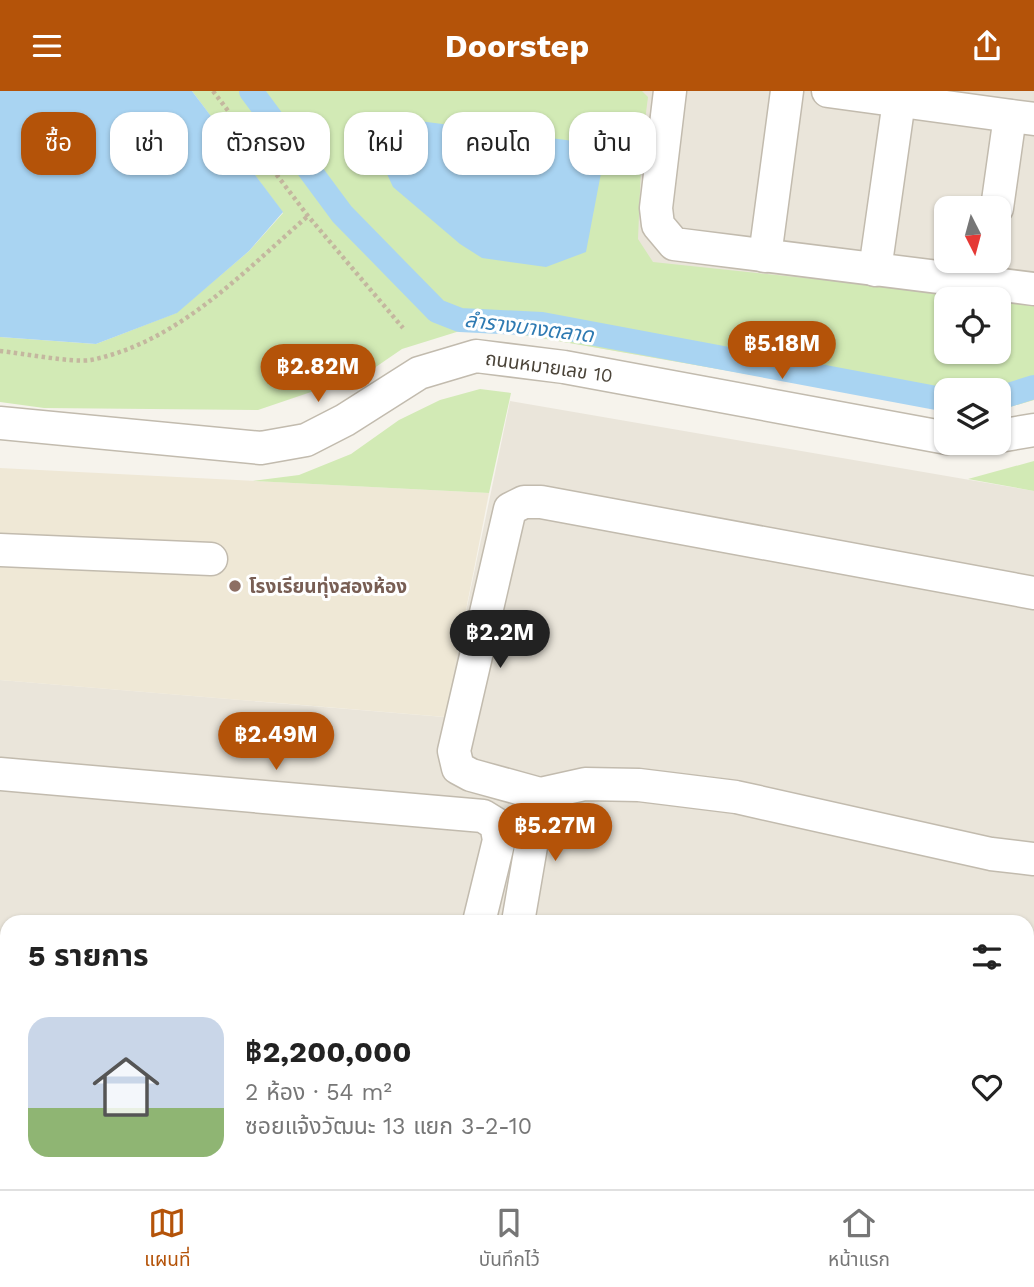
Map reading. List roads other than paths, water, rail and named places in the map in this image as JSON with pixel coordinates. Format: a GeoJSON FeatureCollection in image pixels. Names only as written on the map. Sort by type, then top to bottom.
{"type":"FeatureCollection","features":[{"type":"Feature","properties":{"kind":"street"},"geometry":{"type":"LineString","coordinates":[[670,91],[656,208],[661,231],[669,241],[680,246],[875,270],[934,271]]}},
{"type":"Feature","properties":{"kind":"street"},"geometry":{"type":"LineString","coordinates":[[765,256],[787,91]]}},
{"type":"Feature","properties":{"kind":"street"},"geometry":{"type":"LineString","coordinates":[[828,91],[899,101],[963,100],[1022,118],[1000,196]]}},
{"type":"Feature","properties":{"kind":"street"},"geometry":{"type":"LineString","coordinates":[[875,270],[899,101]]}},
{"type":"Feature","properties":{"kind":"street"},"geometry":{"type":"LineString","coordinates":[[991,273],[1034,289]]}},
{"type":"Feature","properties":{"kind":"street","name":"ถนนหมายเลข 10"},"geometry":{"type":"LineString","coordinates":[[0,422],[261,448],[306,440],[345,420],[418,373],[476,356],[564,367],[934,436]]}},
{"type":"Feature","properties":{"kind":"street"},"geometry":{"type":"LineString","coordinates":[[1011,434],[1034,429]]}},
{"type":"Feature","properties":{"kind":"street"},"geometry":{"type":"LineString","coordinates":[[1034,593],[541,502],[524,502],[510,509],[454,751],[458,768],[471,775],[540,794],[585,785],[639,785],[736,797],[991,854],[1034,859]]}},
{"type":"Feature","properties":{"kind":"street"},"geometry":{"type":"LineString","coordinates":[[0,550],[211,559]]}},
{"type":"Feature","properties":{"kind":"street"},"geometry":{"type":"LineString","coordinates":[[0,774],[483,816],[496,824],[499,840],[481,915]]}},
{"type":"Feature","properties":{"kind":"street"},"geometry":{"type":"LineString","coordinates":[[519,915],[540,794]]}},
{"type":"Feature","properties":{"kind":"water"},"geometry":{"type":"Polygon","coordinates":[[[0,91],[192,91],[208,112],[202,112],[202,175],[255,175],[283,212],[249,251],[177,313],[96,344],[0,337],[0,91]]]}},
{"type":"Feature","properties":{"kind":"water"},"geometry":{"type":"Polygon","coordinates":[[[428,122],[442,124],[442,175],[555,175],[555,139],[569,140],[569,175],[601,175],[586,252],[546,267],[482,258],[460,244],[393,187],[387,175],[428,175],[428,122]]]}},
{"type":"Feature","properties":{"kind":"waterway","name":"ลำรางบางตลาด"},"geometry":{"type":"LineString","coordinates":[[251,91],[342,214],[437,311],[460,320],[542,324],[934,398]]}},
{"type":"Feature","properties":{"kind":"waterway","name":"ลำรางบางตลาด"},"geometry":{"type":"LineString","coordinates":[[1011,394],[1034,387]]}},
{"type":"Feature","properties":{"kind":"place","name":"โรงเรียนทุ่งสองห้อง"},"geometry":{"type":"Point","coordinates":[235,586]}}]}
